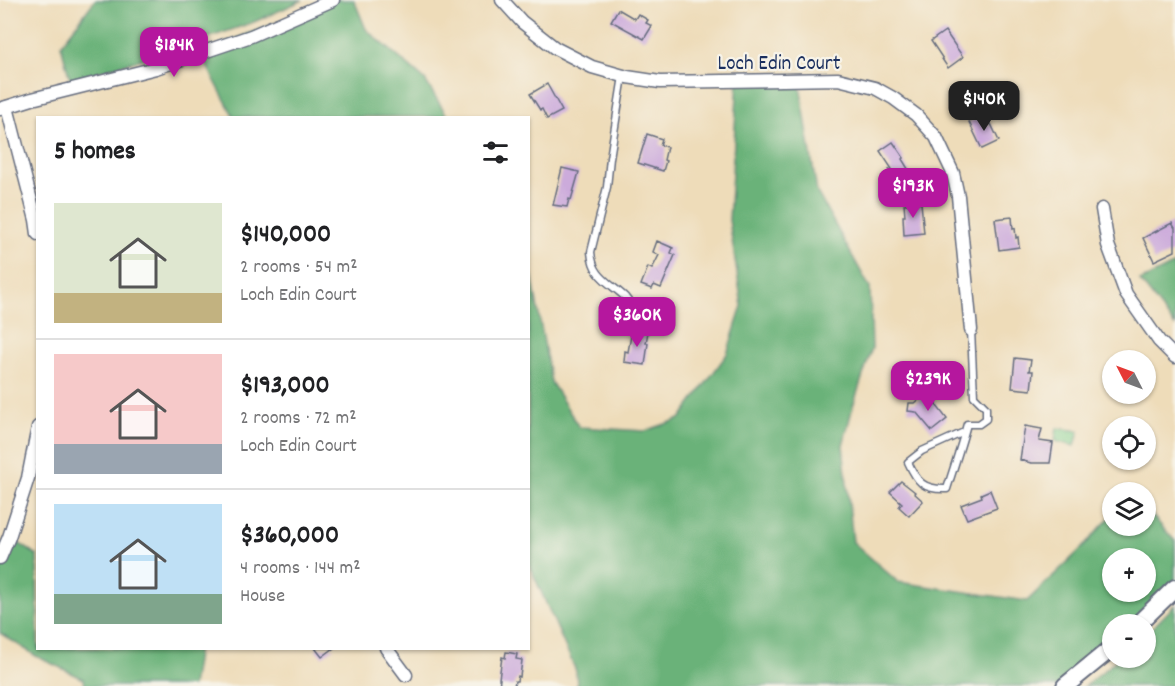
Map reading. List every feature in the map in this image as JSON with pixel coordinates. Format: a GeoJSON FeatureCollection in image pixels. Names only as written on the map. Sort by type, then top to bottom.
{"type":"FeatureCollection","features":[{"type":"Feature","properties":{"kind":"main road"},"geometry":{"type":"LineString","coordinates":[[1148,614],[1175,588]]}},
{"type":"Feature","properties":{"kind":"main road"},"geometry":{"type":"LineString","coordinates":[[1065,686],[1102,656]]}},
{"type":"Feature","properties":{"kind":"street"},"geometry":{"type":"LineString","coordinates":[[36,220],[4,108],[156,68],[251,36],[333,0]]}},
{"type":"Feature","properties":{"kind":"street","name":"Loch Edin Court"},"geometry":{"type":"LineString","coordinates":[[502,0],[522,22],[555,48],[592,67],[623,76],[660,82],[838,79],[875,88],[892,98],[916,115],[936,137],[953,173],[958,196],[971,330]]}},
{"type":"Feature","properties":{"kind":"street"},"geometry":{"type":"LineString","coordinates":[[1102,209],[1108,245],[1126,294],[1159,341],[1175,357]]}},
{"type":"Feature","properties":{"kind":"street"},"geometry":{"type":"LineString","coordinates":[[0,558],[28,478],[36,437]]}},
{"type":"Feature","properties":{"kind":"street"},"geometry":{"type":"LineString","coordinates":[[387,650],[406,675]]}},
{"type":"Feature","properties":{"kind":"lane"},"geometry":{"type":"LineString","coordinates":[[623,76],[610,158],[608,187],[591,252],[596,272],[625,298],[633,308],[639,322]]}},
{"type":"Feature","properties":{"kind":"lane"},"geometry":{"type":"LineString","coordinates":[[964,432],[922,451],[908,462],[921,484],[934,489],[947,489],[967,424],[980,424],[986,419],[986,408],[974,396],[971,330]]}},
{"type":"Feature","properties":{"kind":"green space"},"geometry":{"type":"Polygon","coordinates":[[[95,0],[303,0],[254,22],[176,49],[70,80],[61,45],[95,0]]]}},
{"type":"Feature","properties":{"kind":"green space"},"geometry":{"type":"Polygon","coordinates":[[[333,0],[354,0],[366,29],[425,80],[447,116],[233,116],[200,53],[333,0]]]}},
{"type":"Feature","properties":{"kind":"green space"},"geometry":{"type":"Polygon","coordinates":[[[799,79],[817,192],[870,288],[872,348],[843,445],[853,542],[898,582],[1027,601],[1102,526],[1102,536],[1156,536],[1156,520],[1175,541],[1175,588],[1148,614],[1102,614],[1102,656],[1065,686],[577,686],[576,671],[530,567],[530,272],[551,382],[579,427],[645,431],[680,419],[727,354],[742,306],[729,220],[738,80],[799,79]]]}},
{"type":"Feature","properties":{"kind":"green space"},"geometry":{"type":"Polygon","coordinates":[[[1175,264],[1175,326],[1140,281],[1175,264]]]}},
{"type":"Feature","properties":{"kind":"green space"},"geometry":{"type":"Polygon","coordinates":[[[1057,428],[1079,431],[1075,446],[1055,441],[1057,428]]]}},
{"type":"Feature","properties":{"kind":"green space"},"geometry":{"type":"Polygon","coordinates":[[[9,537],[36,554],[36,650],[198,650],[192,686],[85,686],[84,679],[36,656],[0,633],[0,558],[9,537]]]}},
{"type":"Feature","properties":{"kind":"green space"},"geometry":{"type":"Polygon","coordinates":[[[1175,605],[1175,686],[1085,686],[1107,668],[1156,668],[1156,624],[1175,605]]]}},
{"type":"Feature","properties":{"kind":"building"},"geometry":{"type":"Polygon","coordinates":[[[618,9],[635,19],[638,14],[648,20],[646,23],[652,26],[644,39],[611,21],[618,9]]]}},
{"type":"Feature","properties":{"kind":"building"},"geometry":{"type":"Polygon","coordinates":[[[945,31],[963,57],[948,68],[931,41],[945,31]]]}},
{"type":"Feature","properties":{"kind":"building"},"geometry":{"type":"Polygon","coordinates":[[[547,84],[562,111],[547,119],[530,94],[547,84]]]}},
{"type":"Feature","properties":{"kind":"building"},"geometry":{"type":"Polygon","coordinates":[[[984,115],[999,141],[982,149],[969,122],[984,115]]]}},
{"type":"Feature","properties":{"kind":"building"},"geometry":{"type":"Polygon","coordinates":[[[647,134],[662,139],[660,145],[667,147],[663,171],[638,163],[647,134]]]}},
{"type":"Feature","properties":{"kind":"building"},"geometry":{"type":"Polygon","coordinates":[[[893,142],[910,172],[896,181],[889,170],[892,169],[880,151],[893,142]]]}},
{"type":"Feature","properties":{"kind":"building"},"geometry":{"type":"Polygon","coordinates":[[[562,168],[579,172],[567,207],[553,205],[562,168]]]}},
{"type":"Feature","properties":{"kind":"building"},"geometry":{"type":"Polygon","coordinates":[[[921,203],[924,233],[904,235],[904,204],[921,203]]]}},
{"type":"Feature","properties":{"kind":"building"},"geometry":{"type":"Polygon","coordinates":[[[1012,217],[1019,247],[999,250],[995,219],[1012,217]]]}},
{"type":"Feature","properties":{"kind":"building"},"geometry":{"type":"Polygon","coordinates":[[[1172,223],[1175,228],[1175,251],[1154,261],[1143,238],[1172,223]]]}},
{"type":"Feature","properties":{"kind":"building"},"geometry":{"type":"Polygon","coordinates":[[[657,241],[673,248],[671,253],[675,255],[661,288],[654,285],[652,289],[641,285],[648,267],[652,269],[659,255],[653,252],[657,241]]]}},
{"type":"Feature","properties":{"kind":"building"},"geometry":{"type":"Polygon","coordinates":[[[632,330],[648,332],[645,365],[624,362],[632,330]]]}},
{"type":"Feature","properties":{"kind":"building"},"geometry":{"type":"Polygon","coordinates":[[[1015,358],[1031,360],[1029,371],[1033,371],[1031,390],[1012,388],[1015,358]]]}},
{"type":"Feature","properties":{"kind":"building"},"geometry":{"type":"Polygon","coordinates":[[[927,393],[947,419],[932,431],[916,412],[908,411],[909,403],[915,403],[927,393]]]}},
{"type":"Feature","properties":{"kind":"building"},"geometry":{"type":"Polygon","coordinates":[[[1025,426],[1042,429],[1039,441],[1053,443],[1050,463],[1031,463],[1020,460],[1025,426]]]}},
{"type":"Feature","properties":{"kind":"building"},"geometry":{"type":"Polygon","coordinates":[[[901,481],[923,501],[909,516],[899,507],[902,503],[890,492],[901,481]]]}},
{"type":"Feature","properties":{"kind":"building"},"geometry":{"type":"Polygon","coordinates":[[[990,490],[997,508],[967,519],[961,505],[982,497],[981,494],[990,490]]]}},
{"type":"Feature","properties":{"kind":"building"},"geometry":{"type":"Polygon","coordinates":[[[317,650],[331,650],[322,657],[317,650]]]}},
{"type":"Feature","properties":{"kind":"building"},"geometry":{"type":"Polygon","coordinates":[[[506,652],[517,654],[516,659],[522,660],[520,677],[518,676],[514,686],[499,686],[502,657],[505,658],[506,652]]]}}]}
